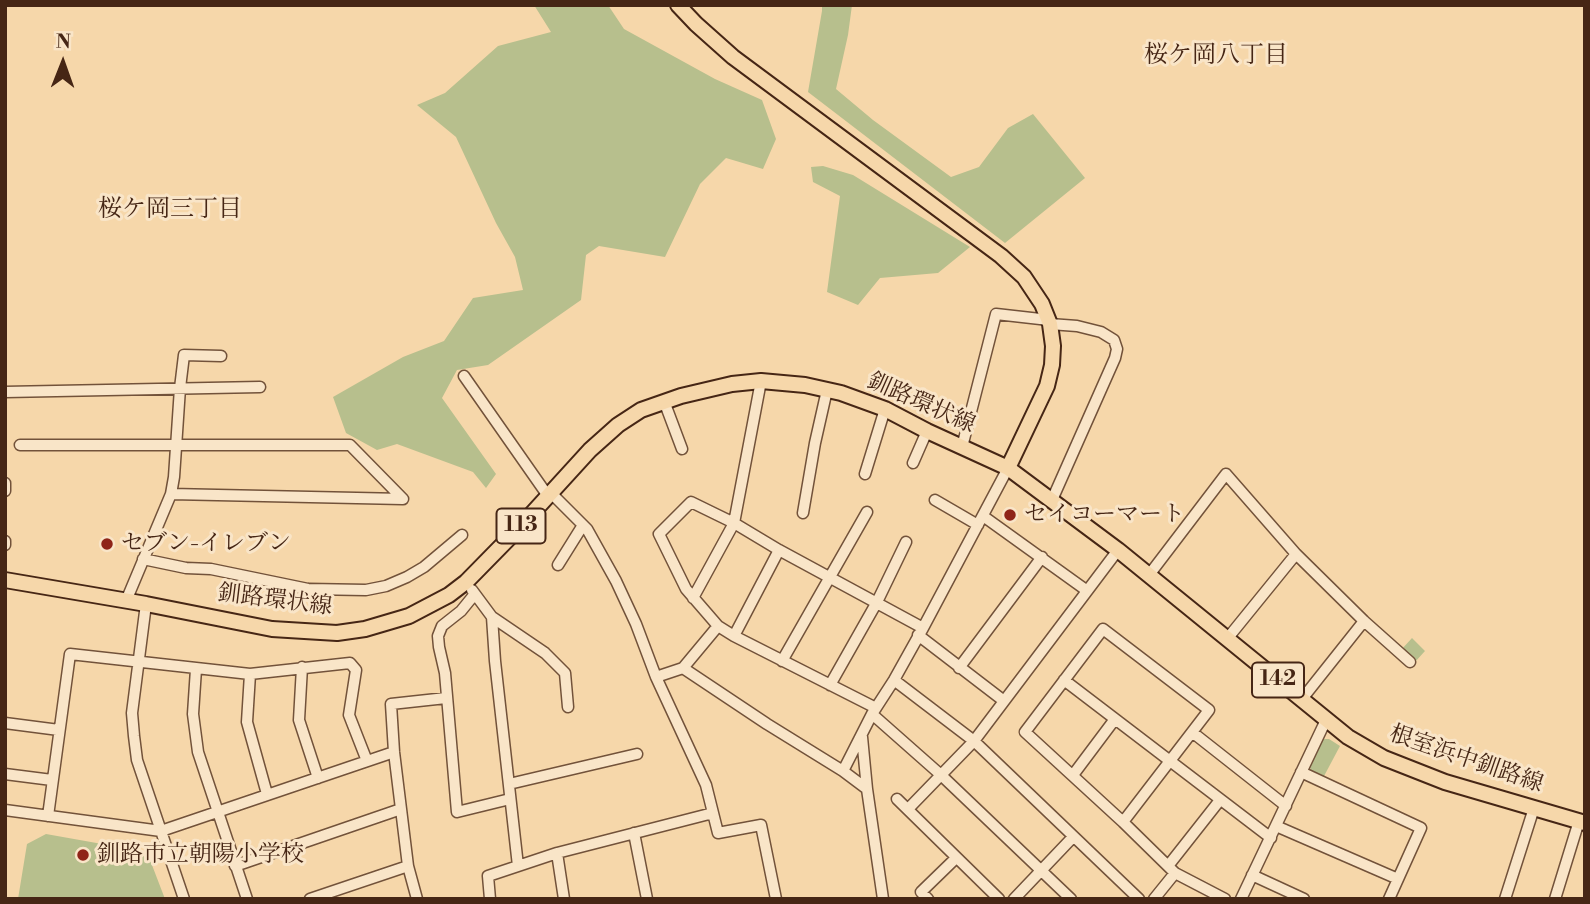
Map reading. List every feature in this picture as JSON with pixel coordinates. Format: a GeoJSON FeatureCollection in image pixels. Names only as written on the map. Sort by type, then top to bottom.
{"type":"FeatureCollection","features":[{"type":"Feature","properties":{"kind":"main road"},"geometry":{"type":"LineString","coordinates":[[678,5],[733,57],[1001,256],[1024,277],[1042,304],[1049,322],[1053,346],[1052,365],[1047,386],[1008,467]]}},
{"type":"Feature","properties":{"kind":"main road","name":"釧路環状線"},"geometry":{"type":"LineString","coordinates":[[5,580],[272,629],[337,633],[365,629],[409,615],[449,595],[470,589],[550,494],[590,450],[618,425],[641,410],[664,401],[732,384],[761,382],[806,385],[827,390],[885,409],[927,432],[1008,467]]}},
{"type":"Feature","properties":{"kind":"main road","name":"根室浜中釧路線"},"geometry":{"type":"LineString","coordinates":[[1008,467],[1118,550],[1348,737],[1384,758],[1445,782],[1582,822]]}},
{"type":"Feature","properties":{"kind":"street"},"geometry":{"type":"LineString","coordinates":[[962,447],[996,314],[1101,332],[1114,340],[1115,358],[1052,500]]}},
{"type":"Feature","properties":{"kind":"street"},"geometry":{"type":"LineString","coordinates":[[126,601],[171,494],[184,355],[221,356]]}},
{"type":"Feature","properties":{"kind":"street"},"geometry":{"type":"LineString","coordinates":[[464,376],[550,494],[583,525],[636,624],[656,677],[706,785],[718,833],[761,825],[776,899]]}},
{"type":"Feature","properties":{"kind":"street"},"geometry":{"type":"LineString","coordinates":[[693,598],[734,523],[761,382]]}},
{"type":"Feature","properties":{"kind":"street"},"geometry":{"type":"LineString","coordinates":[[5,392],[260,387]]}},
{"type":"Feature","properties":{"kind":"street"},"geometry":{"type":"LineString","coordinates":[[803,513],[827,390]]}},
{"type":"Feature","properties":{"kind":"street"},"geometry":{"type":"LineString","coordinates":[[664,401],[682,449]]}},
{"type":"Feature","properties":{"kind":"street"},"geometry":{"type":"LineString","coordinates":[[864,474],[885,409]]}},
{"type":"Feature","properties":{"kind":"street"},"geometry":{"type":"LineString","coordinates":[[913,463],[927,432]]}},
{"type":"Feature","properties":{"kind":"street"},"geometry":{"type":"LineString","coordinates":[[20,445],[350,445],[403,499],[171,494]]}},
{"type":"Feature","properties":{"kind":"street"},"geometry":{"type":"LineString","coordinates":[[842,771],[921,632],[1008,467]]}},
{"type":"Feature","properties":{"kind":"street"},"geometry":{"type":"LineString","coordinates":[[1149,575],[1226,474],[1296,554],[1410,662]]}},
{"type":"Feature","properties":{"kind":"street"},"geometry":{"type":"LineString","coordinates":[[5,483],[5,491]]}},
{"type":"Feature","properties":{"kind":"street"},"geometry":{"type":"LineString","coordinates":[[935,500],[980,520],[1042,557],[1086,590]]}},
{"type":"Feature","properties":{"kind":"street"},"geometry":{"type":"LineString","coordinates":[[1004,701],[959,668],[921,632],[877,602],[691,502],[659,534],[686,589],[718,626],[874,711],[1071,899]]}},
{"type":"Feature","properties":{"kind":"street"},"geometry":{"type":"LineString","coordinates":[[782,661],[867,512]]}},
{"type":"Feature","properties":{"kind":"street"},"geometry":{"type":"LineString","coordinates":[[558,565],[583,525]]}},
{"type":"Feature","properties":{"kind":"street"},"geometry":{"type":"LineString","coordinates":[[143,559],[186,568],[211,569],[308,590],[366,590],[386,586],[407,577],[424,567],[462,535]]}},
{"type":"Feature","properties":{"kind":"street"},"geometry":{"type":"LineString","coordinates":[[830,685],[877,602],[906,542]]}},
{"type":"Feature","properties":{"kind":"street"},"geometry":{"type":"LineString","coordinates":[[734,636],[779,550]]}},
{"type":"Feature","properties":{"kind":"street"},"geometry":{"type":"LineString","coordinates":[[908,809],[975,741],[1118,550]]}},
{"type":"Feature","properties":{"kind":"street"},"geometry":{"type":"LineString","coordinates":[[1227,639],[1296,554]]}},
{"type":"Feature","properties":{"kind":"street"},"geometry":{"type":"LineString","coordinates":[[959,668],[1042,557]]}},
{"type":"Feature","properties":{"kind":"street"},"geometry":{"type":"LineString","coordinates":[[510,799],[457,812],[445,673],[439,636],[442,626],[461,611],[470,589],[492,617],[545,653],[565,673],[568,707]]}},
{"type":"Feature","properties":{"kind":"street"},"geometry":{"type":"LineString","coordinates":[[146,604],[132,713],[137,760],[184,899]]}},
{"type":"Feature","properties":{"kind":"street"},"geometry":{"type":"LineString","coordinates":[[492,617],[518,866]]}},
{"type":"Feature","properties":{"kind":"street"},"geometry":{"type":"LineString","coordinates":[[1302,699],[1364,621]]}},
{"type":"Feature","properties":{"kind":"street"},"geometry":{"type":"LineString","coordinates":[[656,677],[683,668],[718,626]]}},
{"type":"Feature","properties":{"kind":"street"},"geometry":{"type":"LineString","coordinates":[[1123,822],[1209,710],[1103,629],[1026,732],[1172,870],[1225,899]]}},
{"type":"Feature","properties":{"kind":"street"},"geometry":{"type":"LineString","coordinates":[[48,816],[70,654],[250,674],[350,663],[356,670],[349,715],[367,761]]}},
{"type":"Feature","properties":{"kind":"street"},"geometry":{"type":"LineString","coordinates":[[302,667],[299,720],[318,778]]}},
{"type":"Feature","properties":{"kind":"street"},"geometry":{"type":"LineString","coordinates":[[683,668],[867,789]]}},
{"type":"Feature","properties":{"kind":"street"},"geometry":{"type":"LineString","coordinates":[[196,669],[192,715],[198,752],[247,899]]}},
{"type":"Feature","properties":{"kind":"street"},"geometry":{"type":"LineString","coordinates":[[250,674],[247,722],[267,794]]}},
{"type":"Feature","properties":{"kind":"street"},"geometry":{"type":"LineString","coordinates":[[894,680],[975,741],[1139,899]]}},
{"type":"Feature","properties":{"kind":"street"},"geometry":{"type":"LineString","coordinates":[[1064,680],[1270,838]]}},
{"type":"Feature","properties":{"kind":"street"},"geometry":{"type":"LineString","coordinates":[[417,899],[408,866],[391,704],[446,698]]}},
{"type":"Feature","properties":{"kind":"street"},"geometry":{"type":"LineString","coordinates":[[1073,775],[1115,719]]}},
{"type":"Feature","properties":{"kind":"street"},"geometry":{"type":"LineString","coordinates":[[1241,899],[1326,720]]}},
{"type":"Feature","properties":{"kind":"street"},"geometry":{"type":"LineString","coordinates":[[5,723],[59,730]]}},
{"type":"Feature","properties":{"kind":"street"},"geometry":{"type":"LineString","coordinates":[[1192,732],[1286,806]]}},
{"type":"Feature","properties":{"kind":"street"},"geometry":{"type":"LineString","coordinates":[[862,736],[883,899]]}},
{"type":"Feature","properties":{"kind":"street"},"geometry":{"type":"LineString","coordinates":[[5,810],[161,831],[394,752]]}},
{"type":"Feature","properties":{"kind":"street"},"geometry":{"type":"LineString","coordinates":[[509,784],[637,754]]}},
{"type":"Feature","properties":{"kind":"street"},"geometry":{"type":"LineString","coordinates":[[1301,772],[1421,828],[1389,899]]}},
{"type":"Feature","properties":{"kind":"street"},"geometry":{"type":"LineString","coordinates":[[5,774],[52,780]]}},
{"type":"Feature","properties":{"kind":"street"},"geometry":{"type":"LineString","coordinates":[[897,799],[999,899]]}},
{"type":"Feature","properties":{"kind":"street"},"geometry":{"type":"LineString","coordinates":[[1154,899],[1220,800]]}},
{"type":"Feature","properties":{"kind":"street"},"geometry":{"type":"LineString","coordinates":[[1505,899],[1534,808]]}},
{"type":"Feature","properties":{"kind":"street"},"geometry":{"type":"LineString","coordinates":[[235,866],[401,809]]}},
{"type":"Feature","properties":{"kind":"street"},"geometry":{"type":"LineString","coordinates":[[490,899],[488,876],[557,853],[713,813]]}},
{"type":"Feature","properties":{"kind":"street"},"geometry":{"type":"LineString","coordinates":[[1555,899],[1582,822]]}},
{"type":"Feature","properties":{"kind":"street"},"geometry":{"type":"LineString","coordinates":[[1276,826],[1398,879]]}},
{"type":"Feature","properties":{"kind":"street"},"geometry":{"type":"LineString","coordinates":[[634,833],[646,899]]}},
{"type":"Feature","properties":{"kind":"street"},"geometry":{"type":"LineString","coordinates":[[1014,899],[1073,837]]}},
{"type":"Feature","properties":{"kind":"street"},"geometry":{"type":"LineString","coordinates":[[557,853],[564,899]]}},
{"type":"Feature","properties":{"kind":"street"},"geometry":{"type":"LineString","coordinates":[[928,899],[921,892],[956,858]]}},
{"type":"Feature","properties":{"kind":"street"},"geometry":{"type":"LineString","coordinates":[[310,899],[408,866]]}},
{"type":"Feature","properties":{"kind":"street"},"geometry":{"type":"LineString","coordinates":[[1252,876],[1304,899]]}},
{"type":"Feature","properties":{"kind":"green space"},"geometry":{"type":"Polygon","coordinates":[[[534,5],[608,5],[624,29],[715,79],[762,100],[776,139],[763,169],[726,158],[700,184],[665,257],[599,246],[586,255],[581,300],[488,365],[457,370],[442,398],[496,474],[486,488],[473,472],[397,444],[377,450],[346,433],[333,397],[403,357],[444,341],[473,298],[523,290],[515,257],[456,137],[417,105],[445,93],[498,46],[551,32],[534,5]]]}},
{"type":"Feature","properties":{"kind":"green space"},"geometry":{"type":"Polygon","coordinates":[[[822,5],[852,5],[836,89],[873,120],[951,177],[979,167],[1008,128],[1033,114],[1085,178],[1005,243],[808,92],[822,5]]]}},
{"type":"Feature","properties":{"kind":"green space"},"geometry":{"type":"Polygon","coordinates":[[[823,166],[853,175],[970,247],[938,273],[880,278],[858,305],[827,292],[840,196],[813,182],[811,167],[823,166]]]}},
{"type":"Feature","properties":{"kind":"green space"},"geometry":{"type":"Polygon","coordinates":[[[1412,638],[1425,651],[1415,662],[1401,650],[1412,638]]]}},
{"type":"Feature","properties":{"kind":"green space"},"geometry":{"type":"Polygon","coordinates":[[[1323,739],[1329,739],[1340,746],[1323,778],[1312,773],[1309,765],[1323,739]]]}},
{"type":"Feature","properties":{"kind":"green space","name":"釧路市立朝陽小学校"},"geometry":{"type":"Polygon","coordinates":[[[46,834],[147,852],[165,899],[18,899],[27,844],[46,834]]]}},
{"type":"Feature","properties":{"kind":"place","name":"セイコーマート"},"geometry":{"type":"Point","coordinates":[1010,515]}},
{"type":"Feature","properties":{"kind":"place","name":"セブン-イレブン"},"geometry":{"type":"Point","coordinates":[107,544]}},
{"type":"Feature","properties":{"kind":"place","name":"釧路市立朝陽小学校"},"geometry":{"type":"Point","coordinates":[83,855]}},
{"type":"Feature","properties":{"kind":"district","name":"桜ケ岡八丁目"},"geometry":{"type":"Point","coordinates":[1216,56]}},
{"type":"Feature","properties":{"kind":"district","name":"桜ケ岡三丁目"},"geometry":{"type":"Point","coordinates":[170,210]}}]}
